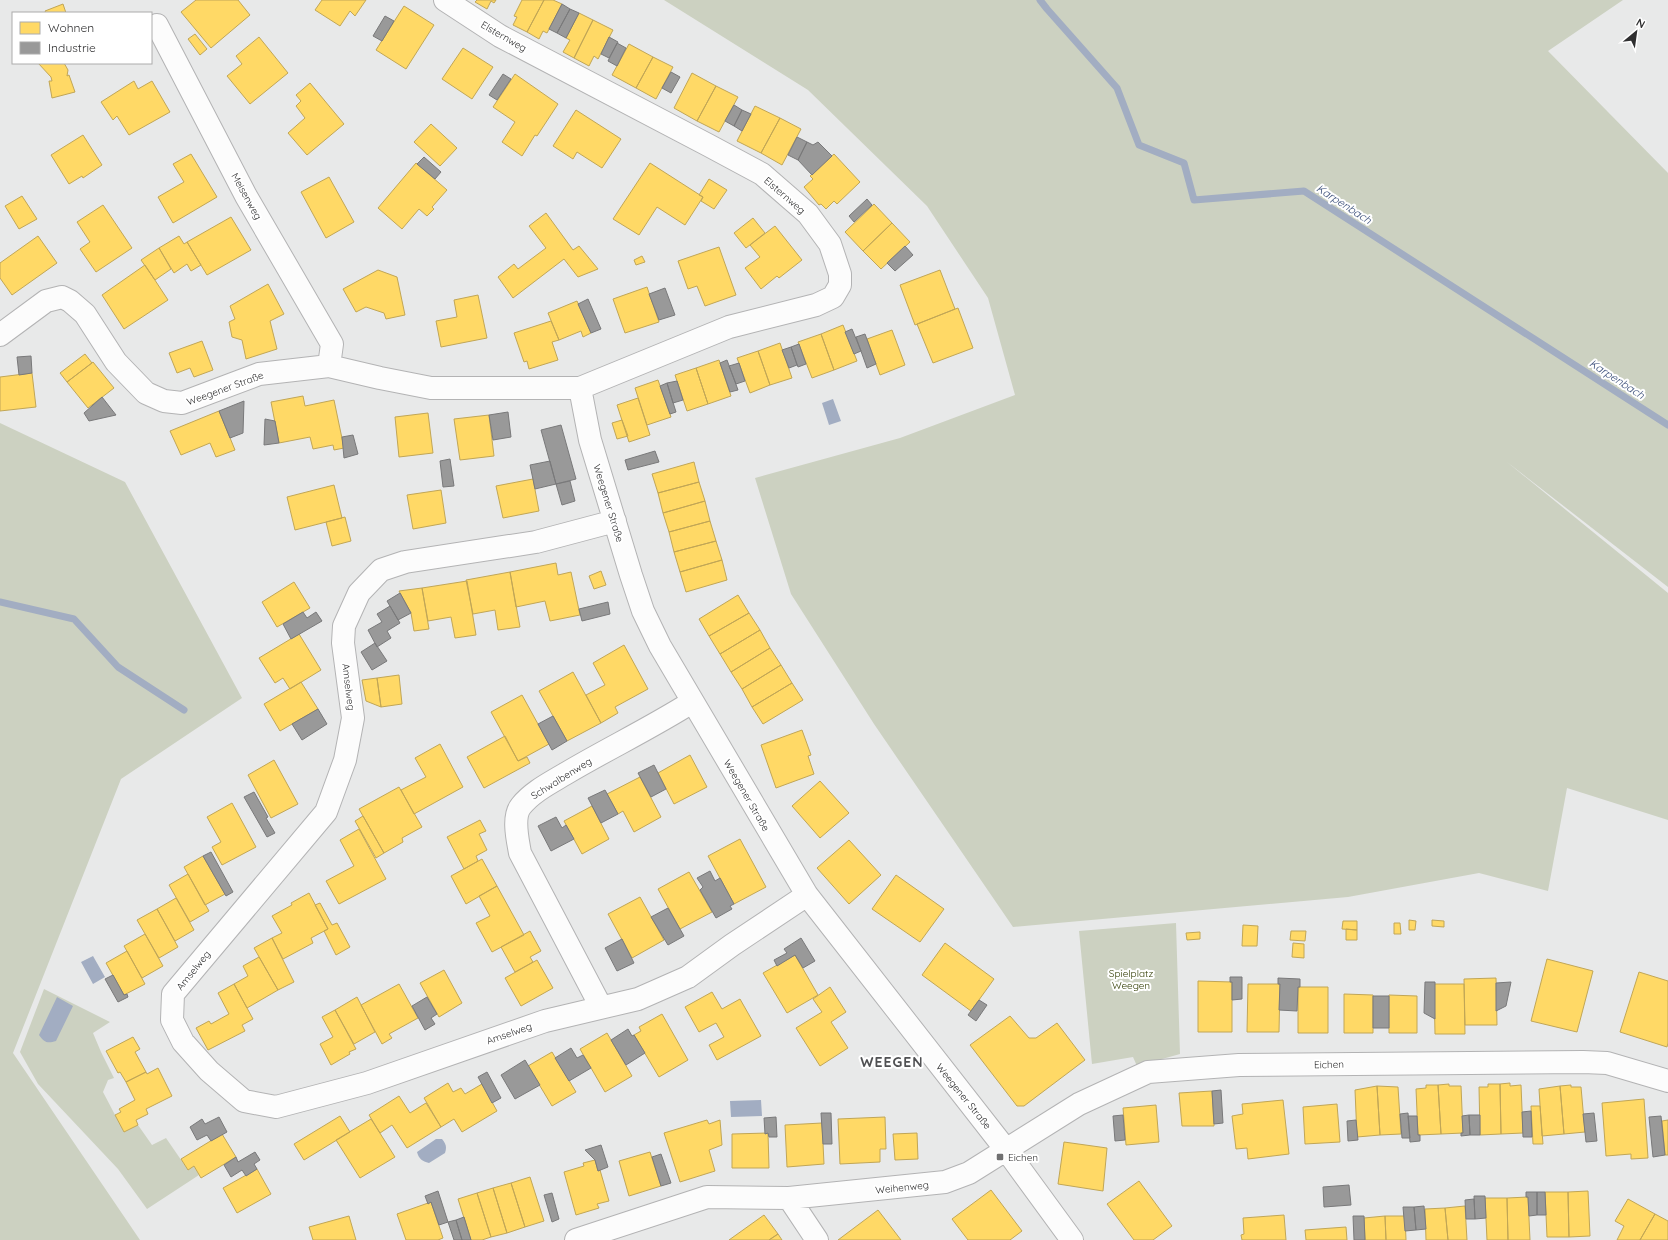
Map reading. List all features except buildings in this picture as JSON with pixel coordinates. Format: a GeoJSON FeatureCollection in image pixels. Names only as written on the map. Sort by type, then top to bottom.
{"type":"FeatureCollection","features":[{"type":"Feature","properties":{"kind":"street","name":"Elsternweg"},"geometry":{"type":"LineString","coordinates":[[445,0],[500,36],[762,174],[808,214],[830,244],[840,274],[840,285],[833,297],[816,305],[728,327],[580,388]]}},
{"type":"Feature","properties":{"kind":"street","name":"Meisenweg"},"geometry":{"type":"LineString","coordinates":[[157,25],[246,196],[332,344],[329,366]]}},
{"type":"Feature","properties":{"kind":"street","name":"Weegener Straße"},"geometry":{"type":"LineString","coordinates":[[0,335],[46,301],[62,297],[70,301],[85,314],[116,362],[146,393],[164,401],[182,403],[259,374],[329,366],[431,388],[580,388],[590,440],[643,611],[660,646],[692,702],[807,895],[1007,1151],[1072,1240]]}},
{"type":"Feature","properties":{"kind":"street","name":"Amselweg"},"geometry":{"type":"LineString","coordinates":[[615,521],[536,542],[405,562],[381,570],[359,593],[344,626],[343,643],[353,718],[345,760],[326,812],[173,994],[172,1020],[183,1042],[209,1071],[244,1101],[276,1107],[367,1083],[545,1021],[638,999],[688,976],[807,895]]}},
{"type":"Feature","properties":{"kind":"street","name":"Schwalbenweg"},"geometry":{"type":"LineString","coordinates":[[602,1007],[520,853],[515,828],[520,807],[536,792],[599,754],[660,723],[692,702]]}},
{"type":"Feature","properties":{"kind":"street","name":"Eichen"},"geometry":{"type":"LineString","coordinates":[[1007,1151],[1079,1104],[1148,1072],[1239,1065],[1583,1062],[1607,1063],[1668,1081]]}},
{"type":"Feature","properties":{"kind":"street","name":"Weihenweg"},"geometry":{"type":"LineString","coordinates":[[576,1240],[707,1197],[789,1198],[945,1182],[969,1174],[1007,1151]]}},
{"type":"Feature","properties":{"kind":"street"},"geometry":{"type":"LineString","coordinates":[[789,1198],[817,1240]]}},
{"type":"Feature","properties":{"kind":"green space"},"geometry":{"type":"Polygon","coordinates":[[[664,0],[1623,0],[1548,51],[1668,173],[1668,587],[1507,462],[1668,593],[1668,820],[1567,788],[1548,891],[1479,873],[1348,897],[1013,927],[874,724],[791,594],[755,478],[900,438],[1015,395],[988,298],[927,206],[808,90],[664,0]]]}},
{"type":"Feature","properties":{"kind":"green space"},"geometry":{"type":"Polygon","coordinates":[[[0,423],[125,482],[242,698],[121,779],[13,1053],[140,1240],[0,1240],[0,423]]]}},
{"type":"Feature","properties":{"kind":"green space","name":"Spielplatz Weegen"},"geometry":{"type":"Polygon","coordinates":[[[1176,923],[1180,1054],[1137,1066],[1133,1057],[1092,1064],[1079,931],[1176,923]]]}},
{"type":"Feature","properties":{"kind":"green space"},"geometry":{"type":"Polygon","coordinates":[[[44,989],[110,1022],[93,1033],[114,1078],[108,1080],[103,1092],[124,1132],[138,1125],[152,1145],[166,1138],[188,1170],[194,1166],[199,1175],[147,1209],[118,1169],[38,1084],[20,1052],[44,989]]]}},
{"type":"Feature","properties":{"kind":"water"},"geometry":{"type":"Polygon","coordinates":[[[833,399],[841,421],[829,425],[822,403],[833,399]]]}},
{"type":"Feature","properties":{"kind":"water"},"geometry":{"type":"Polygon","coordinates":[[[93,956],[105,977],[93,984],[81,962],[93,956]]]}},
{"type":"Feature","properties":{"kind":"water"},"geometry":{"type":"Polygon","coordinates":[[[57,997],[73,1006],[56,1041],[48,1042],[44,1041],[39,1035],[57,997]]]}},
{"type":"Feature","properties":{"kind":"water"},"geometry":{"type":"Polygon","coordinates":[[[761,1100],[762,1116],[731,1117],[730,1101],[761,1100]]]}},
{"type":"Feature","properties":{"kind":"water"},"geometry":{"type":"Polygon","coordinates":[[[436,1139],[442,1139],[444,1142],[446,1147],[445,1153],[429,1163],[420,1158],[417,1152],[436,1139]]]}},
{"type":"Feature","properties":{"kind":"waterway","name":"Karpenbach"},"geometry":{"type":"LineString","coordinates":[[1040,0],[1117,88],[1139,145],[1184,163],[1194,200],[1304,191],[1668,425]]}},
{"type":"Feature","properties":{"kind":"waterway"},"geometry":{"type":"LineString","coordinates":[[0,602],[74,619],[118,667],[184,710]]}},
{"type":"Feature","properties":{"kind":"place","name":"Eichen"},"geometry":{"type":"Point","coordinates":[1000,1157]}},
{"type":"Feature","properties":{"kind":"district","name":"WEEGEN"},"geometry":{"type":"Point","coordinates":[892,1062]}}]}
